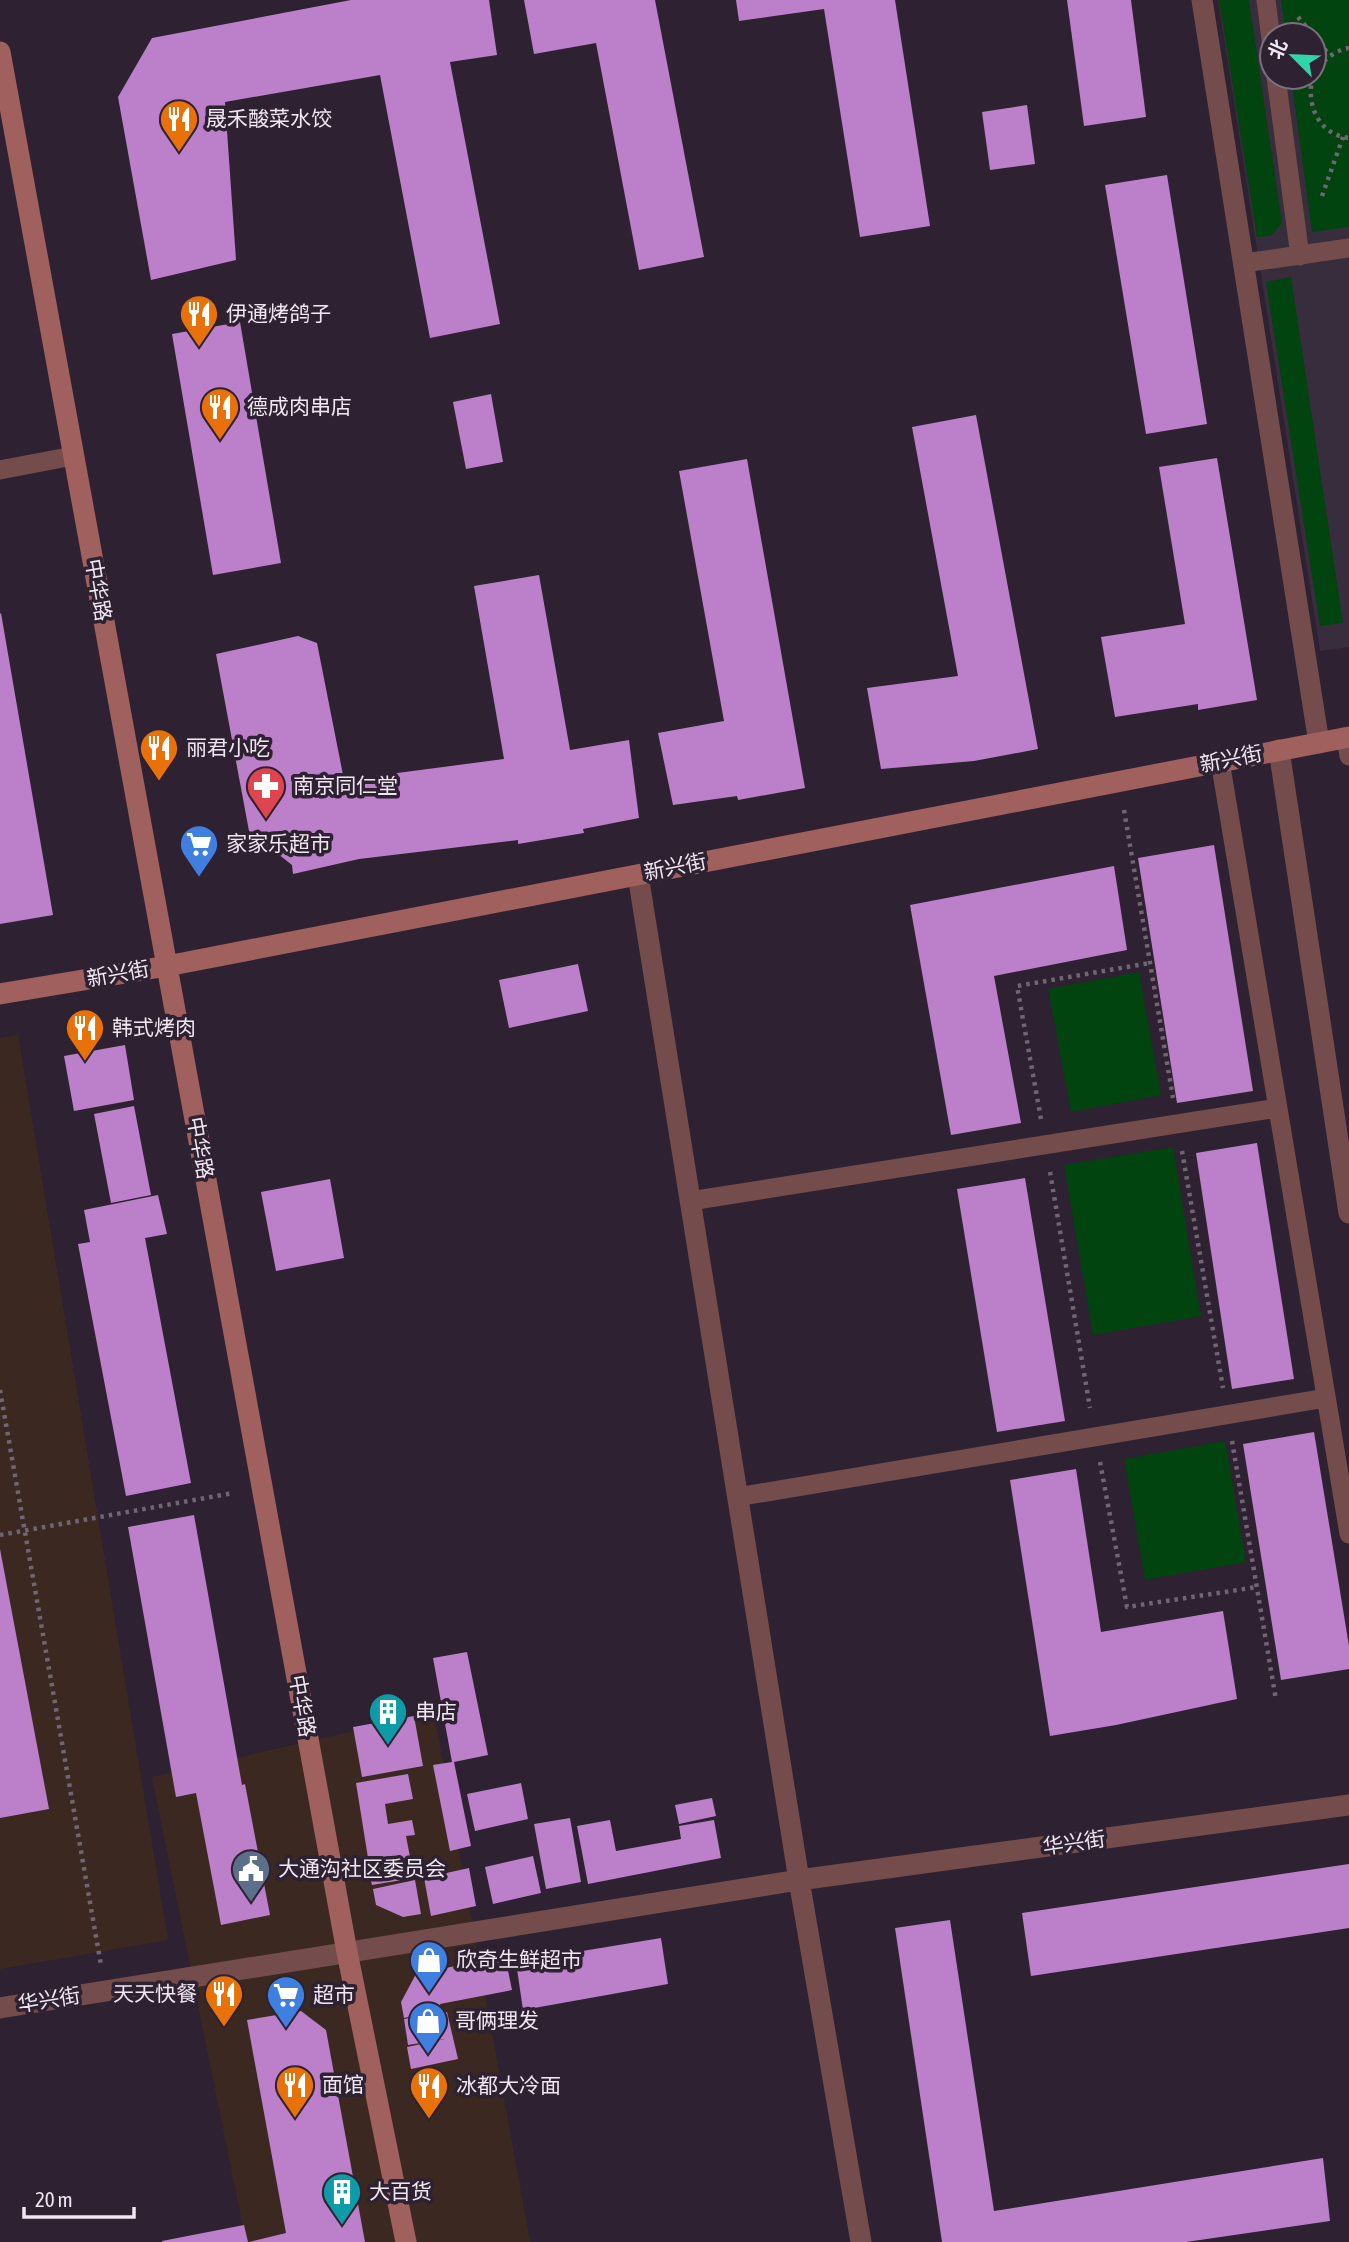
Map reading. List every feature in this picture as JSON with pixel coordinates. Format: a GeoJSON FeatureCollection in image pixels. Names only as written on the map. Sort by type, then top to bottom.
{"type":"FeatureCollection","features":[{"type":"Feature","properties":{"kind":"street"},"geometry":{"type":"LineString","coordinates":[[1202,0],[1319,743]]}},
{"type":"Feature","properties":{"kind":"street","name":"中华路"},"geometry":{"type":"LineString","coordinates":[[0,52],[347,1952],[406,2242]]}},
{"type":"Feature","properties":{"kind":"street","name":"新兴街"},"geometry":{"type":"LineString","coordinates":[[0,994],[167,966],[1279,750],[1319,743],[1348,744]]}},
{"type":"Feature","properties":{"kind":"street"},"geometry":{"type":"LineString","coordinates":[[1279,750],[1349,1213]]}},
{"type":"Feature","properties":{"kind":"street"},"geometry":{"type":"LineString","coordinates":[[638,874],[799,1880],[861,2242]]}},
{"type":"Feature","properties":{"kind":"street","name":"华兴街"},"geometry":{"type":"LineString","coordinates":[[0,2008],[799,1880],[1349,1805]]}},
{"type":"Feature","properties":{"kind":"lane"},"geometry":{"type":"LineString","coordinates":[[1266,0],[1269,21]]}},
{"type":"Feature","properties":{"kind":"lane"},"geometry":{"type":"LineString","coordinates":[[1278,91],[1300,256]]}},
{"type":"Feature","properties":{"kind":"lane"},"geometry":{"type":"LineString","coordinates":[[1244,264],[1349,248]]}},
{"type":"Feature","properties":{"kind":"lane"},"geometry":{"type":"LineString","coordinates":[[0,470],[74,456]]}},
{"type":"Feature","properties":{"kind":"lane"},"geometry":{"type":"LineString","coordinates":[[1220,761],[1349,1534]]}},
{"type":"Feature","properties":{"kind":"lane"},"geometry":{"type":"LineString","coordinates":[[690,1201],[1278,1108]]}},
{"type":"Feature","properties":{"kind":"lane"},"geometry":{"type":"LineString","coordinates":[[737,1497],[1326,1398]]}},
{"type":"Feature","properties":{"kind":"path"},"geometry":{"type":"LineString","coordinates":[[1328,54],[1330,56],[1349,48]]}},
{"type":"Feature","properties":{"kind":"path"},"geometry":{"type":"LineString","coordinates":[[1310,91],[1312,108],[1319,121],[1330,132],[1349,138]]}},
{"type":"Feature","properties":{"kind":"path"},"geometry":{"type":"LineString","coordinates":[[1119,781],[1276,1700]]}},
{"type":"Feature","properties":{"kind":"path"},"geometry":{"type":"LineString","coordinates":[[1150,963],[1017,986],[1127,1607],[1257,1587]]}},
{"type":"Feature","properties":{"kind":"path"},"geometry":{"type":"LineString","coordinates":[[0,1390],[106,1991]]}},
{"type":"Feature","properties":{"kind":"path"},"geometry":{"type":"LineString","coordinates":[[0,1535],[262,1488]]}},
{"type":"Feature","properties":{"kind":"shaded area"},"geometry":{"type":"Polygon","coordinates":[[[1218,0],[1349,0],[1349,647],[1320,651],[1218,0]]]}},
{"type":"Feature","properties":{"kind":"shaded area"},"geometry":{"type":"Polygon","coordinates":[[[18,1035],[168,1940],[0,1969],[0,1038],[18,1035]]]}},
{"type":"Feature","properties":{"kind":"shaded area"},"geometry":{"type":"Polygon","coordinates":[[[434,1713],[530,2242],[246,2242],[152,1777],[434,1713]]]}},
{"type":"Feature","properties":{"kind":"green space"},"geometry":{"type":"Polygon","coordinates":[[[1219,0],[1249,0],[1258,61],[1258,91],[1262,91],[1282,223],[1271,236],[1257,237],[1219,0]]]}},
{"type":"Feature","properties":{"kind":"green space"},"geometry":{"type":"Polygon","coordinates":[[[1281,0],[1349,0],[1349,227],[1312,232],[1293,91],[1328,91],[1328,21],[1284,21],[1281,0]]]}},
{"type":"Feature","properties":{"kind":"green space"},"geometry":{"type":"Polygon","coordinates":[[[1291,277],[1343,623],[1320,626],[1266,282],[1291,277]]]}},
{"type":"Feature","properties":{"kind":"green space"},"geometry":{"type":"Polygon","coordinates":[[[1139,972],[1161,1095],[1071,1112],[1048,989],[1139,972]]]}},
{"type":"Feature","properties":{"kind":"green space"},"geometry":{"type":"Polygon","coordinates":[[[1173,1147],[1201,1316],[1093,1335],[1064,1165],[1173,1147]]]}},
{"type":"Feature","properties":{"kind":"green space"},"geometry":{"type":"Polygon","coordinates":[[[1225,1441],[1246,1562],[1145,1580],[1124,1459],[1225,1441]]]}},
{"type":"Feature","properties":{"kind":"building"},"geometry":{"type":"Polygon","coordinates":[[[351,0],[489,0],[497,55],[450,62],[500,324],[430,338],[380,75],[225,102],[236,260],[151,280],[118,97],[152,38],[351,0]]]}},
{"type":"Feature","properties":{"kind":"building"},"geometry":{"type":"Polygon","coordinates":[[[524,0],[655,0],[704,257],[639,270],[596,43],[534,54],[524,0]]]}},
{"type":"Feature","properties":{"kind":"building"},"geometry":{"type":"Polygon","coordinates":[[[736,0],[895,0],[930,226],[860,237],[824,9],[739,21],[736,0]]]}},
{"type":"Feature","properties":{"kind":"building"},"geometry":{"type":"Polygon","coordinates":[[[1067,0],[1131,0],[1146,117],[1084,126],[1067,0]]]}},
{"type":"Feature","properties":{"kind":"building"},"geometry":{"type":"Polygon","coordinates":[[[1027,105],[1035,164],[990,170],[982,112],[1027,105]]]}},
{"type":"Feature","properties":{"kind":"building"},"geometry":{"type":"Polygon","coordinates":[[[1167,175],[1207,424],[1146,434],[1105,185],[1167,175]]]}},
{"type":"Feature","properties":{"kind":"building"},"geometry":{"type":"Polygon","coordinates":[[[240,322],[281,563],[213,575],[172,334],[240,322]]]}},
{"type":"Feature","properties":{"kind":"building"},"geometry":{"type":"Polygon","coordinates":[[[491,394],[503,462],[466,469],[453,402],[491,394]]]}},
{"type":"Feature","properties":{"kind":"building"},"geometry":{"type":"Polygon","coordinates":[[[976,415],[1038,749],[974,761],[881,769],[867,688],[958,676],[912,427],[976,415]]]}},
{"type":"Feature","properties":{"kind":"building"},"geometry":{"type":"Polygon","coordinates":[[[1217,458],[1257,700],[1198,710],[1198,704],[1115,717],[1101,637],[1185,624],[1159,467],[1217,458]]]}},
{"type":"Feature","properties":{"kind":"building"},"geometry":{"type":"Polygon","coordinates":[[[747,459],[805,788],[738,800],[737,796],[673,805],[658,733],[724,721],[679,471],[747,459]]]}},
{"type":"Feature","properties":{"kind":"building"},"geometry":{"type":"Polygon","coordinates":[[[539,575],[570,750],[629,740],[639,818],[583,829],[584,833],[518,844],[518,840],[359,859],[293,874],[292,865],[249,831],[216,654],[298,636],[317,643],[344,780],[504,759],[474,586],[539,575]]]}},
{"type":"Feature","properties":{"kind":"building"},"geometry":{"type":"Polygon","coordinates":[[[0,614],[53,915],[0,924],[0,614]]]}},
{"type":"Feature","properties":{"kind":"building"},"geometry":{"type":"Polygon","coordinates":[[[1214,845],[1253,1091],[1177,1103],[1138,858],[1214,845]]]}},
{"type":"Feature","properties":{"kind":"building"},"geometry":{"type":"Polygon","coordinates":[[[1114,866],[1127,950],[994,976],[1021,1123],[951,1135],[910,905],[1114,866]]]}},
{"type":"Feature","properties":{"kind":"building"},"geometry":{"type":"Polygon","coordinates":[[[578,964],[588,1011],[509,1028],[499,980],[578,964]]]}},
{"type":"Feature","properties":{"kind":"building"},"geometry":{"type":"Polygon","coordinates":[[[125,1045],[134,1100],[74,1111],[64,1056],[125,1045]]]}},
{"type":"Feature","properties":{"kind":"building"},"geometry":{"type":"Polygon","coordinates":[[[134,1106],[151,1195],[111,1203],[94,1114],[134,1106]]]}},
{"type":"Feature","properties":{"kind":"building"},"geometry":{"type":"Polygon","coordinates":[[[1257,1143],[1294,1379],[1232,1389],[1196,1153],[1257,1143]]]}},
{"type":"Feature","properties":{"kind":"building"},"geometry":{"type":"Polygon","coordinates":[[[1025,1178],[1065,1421],[997,1432],[957,1189],[1025,1178]]]}},
{"type":"Feature","properties":{"kind":"building"},"geometry":{"type":"Polygon","coordinates":[[[330,1179],[344,1258],[276,1271],[261,1192],[330,1179]]]}},
{"type":"Feature","properties":{"kind":"building"},"geometry":{"type":"Polygon","coordinates":[[[158,1195],[167,1234],[145,1238],[191,1483],[126,1496],[78,1244],[90,1242],[84,1210],[158,1195]]]}},
{"type":"Feature","properties":{"kind":"building"},"geometry":{"type":"Polygon","coordinates":[[[1314,1432],[1349,1646],[1349,1669],[1281,1680],[1243,1444],[1314,1432]]]}},
{"type":"Feature","properties":{"kind":"building"},"geometry":{"type":"Polygon","coordinates":[[[1076,1469],[1101,1632],[1223,1611],[1237,1699],[1050,1736],[1010,1480],[1076,1469]]]}},
{"type":"Feature","properties":{"kind":"building"},"geometry":{"type":"Polygon","coordinates":[[[194,1515],[242,1785],[245,1784],[270,1915],[221,1925],[196,1793],[176,1797],[128,1527],[194,1515]]]}},
{"type":"Feature","properties":{"kind":"building"},"geometry":{"type":"Polygon","coordinates":[[[0,1549],[49,1809],[0,1818],[0,1549]]]}},
{"type":"Feature","properties":{"kind":"building"},"geometry":{"type":"Polygon","coordinates":[[[467,1652],[488,1755],[454,1762],[471,1846],[450,1851],[433,1765],[452,1762],[433,1658],[467,1652]]]}},
{"type":"Feature","properties":{"kind":"building","name":"串店"},"geometry":{"type":"Polygon","coordinates":[[[414,1716],[423,1766],[362,1777],[353,1727],[414,1716]]]}},
{"type":"Feature","properties":{"kind":"building"},"geometry":{"type":"Polygon","coordinates":[[[408,1774],[413,1799],[385,1804],[388,1824],[412,1820],[415,1835],[406,1836],[410,1857],[382,1862],[379,1856],[368,1858],[356,1783],[408,1774]]]}},
{"type":"Feature","properties":{"kind":"building"},"geometry":{"type":"Polygon","coordinates":[[[521,1783],[528,1819],[475,1831],[467,1794],[521,1783]]]}},
{"type":"Feature","properties":{"kind":"building"},"geometry":{"type":"Polygon","coordinates":[[[712,1798],[716,1816],[679,1824],[675,1805],[712,1798]]]}},
{"type":"Feature","properties":{"kind":"building"},"geometry":{"type":"Polygon","coordinates":[[[570,1818],[581,1882],[546,1889],[534,1824],[570,1818]]]}},
{"type":"Feature","properties":{"kind":"building"},"geometry":{"type":"Polygon","coordinates":[[[610,1820],[616,1851],[681,1839],[679,1826],[714,1820],[721,1858],[588,1884],[577,1826],[610,1820]]]}},
{"type":"Feature","properties":{"kind":"building"},"geometry":{"type":"Polygon","coordinates":[[[533,1856],[541,1893],[493,1904],[485,1867],[533,1856]]]}},
{"type":"Feature","properties":{"kind":"building"},"geometry":{"type":"Polygon","coordinates":[[[399,1863],[402,1880],[372,1885],[368,1869],[399,1863]]]}},
{"type":"Feature","properties":{"kind":"building"},"geometry":{"type":"Polygon","coordinates":[[[1349,1864],[1349,1928],[1031,1976],[1022,1913],[1349,1864]]]}},
{"type":"Feature","properties":{"kind":"building"},"geometry":{"type":"Polygon","coordinates":[[[469,1868],[476,1906],[431,1916],[424,1878],[469,1868]]]}},
{"type":"Feature","properties":{"kind":"building"},"geometry":{"type":"Polygon","coordinates":[[[415,1880],[421,1914],[403,1917],[376,1905],[373,1889],[415,1880]]]}},
{"type":"Feature","properties":{"kind":"building"},"geometry":{"type":"Polygon","coordinates":[[[950,1920],[994,2211],[1323,2158],[1330,2221],[1186,2242],[942,2242],[895,1928],[950,1920]]]}},
{"type":"Feature","properties":{"kind":"building"},"geometry":{"type":"Polygon","coordinates":[[[661,1938],[668,1984],[523,2010],[516,1962],[661,1938]]]}},
{"type":"Feature","properties":{"kind":"building"},"geometry":{"type":"Polygon","coordinates":[[[505,1956],[512,1990],[440,2004],[441,2010],[404,2018],[401,2002],[416,1974],[505,1956]]]}},
{"type":"Feature","properties":{"kind":"building"},"geometry":{"type":"Polygon","coordinates":[[[301,2011],[326,2030],[365,2242],[249,2242],[286,2233],[247,2020],[301,2011]]]}},
{"type":"Feature","properties":{"kind":"building"},"geometry":{"type":"Polygon","coordinates":[[[447,2012],[458,2059],[411,2069],[407,2047],[445,2039],[408,2045],[404,2019],[447,2012]]]}},
{"type":"Feature","properties":{"kind":"building"},"geometry":{"type":"Polygon","coordinates":[[[244,2225],[248,2242],[162,2242],[162,2241],[244,2225]]]}},
{"type":"Feature","properties":{"kind":"place","name":"晟禾酸菜水饺"},"geometry":{"type":"Point","coordinates":[179,153]}},
{"type":"Feature","properties":{"kind":"place","name":"伊通烤鸽子"},"geometry":{"type":"Point","coordinates":[199,348]}},
{"type":"Feature","properties":{"kind":"place","name":"德成肉串店"},"geometry":{"type":"Point","coordinates":[220,441]}},
{"type":"Feature","properties":{"kind":"place","name":"丽君小吃"},"geometry":{"type":"Point","coordinates":[159,782]}},
{"type":"Feature","properties":{"kind":"place","name":"南京同仁堂"},"geometry":{"type":"Point","coordinates":[266,820]}},
{"type":"Feature","properties":{"kind":"place","name":"家家乐超市"},"geometry":{"type":"Point","coordinates":[199,878]}},
{"type":"Feature","properties":{"kind":"place","name":"韩式烤肉"},"geometry":{"type":"Point","coordinates":[85,1062]}},
{"type":"Feature","properties":{"kind":"place","name":"串店"},"geometry":{"type":"Point","coordinates":[388,1746]}},
{"type":"Feature","properties":{"kind":"place","name":"大通沟社区委员会"},"geometry":{"type":"Point","coordinates":[251,1903]}},
{"type":"Feature","properties":{"kind":"place","name":"欣奇生鲜超市"},"geometry":{"type":"Point","coordinates":[429,1994]}},
{"type":"Feature","properties":{"kind":"place","name":"天天快餐"},"geometry":{"type":"Point","coordinates":[224,2028]}},
{"type":"Feature","properties":{"kind":"place","name":"超市"},"geometry":{"type":"Point","coordinates":[286,2029]}},
{"type":"Feature","properties":{"kind":"place","name":"哥俩理发"},"geometry":{"type":"Point","coordinates":[428,2055]}},
{"type":"Feature","properties":{"kind":"place","name":"面馆"},"geometry":{"type":"Point","coordinates":[295,2119]}},
{"type":"Feature","properties":{"kind":"place","name":"冰都大冷面"},"geometry":{"type":"Point","coordinates":[429,2120]}},
{"type":"Feature","properties":{"kind":"place","name":"大百货"},"geometry":{"type":"Point","coordinates":[342,2226]}}]}
